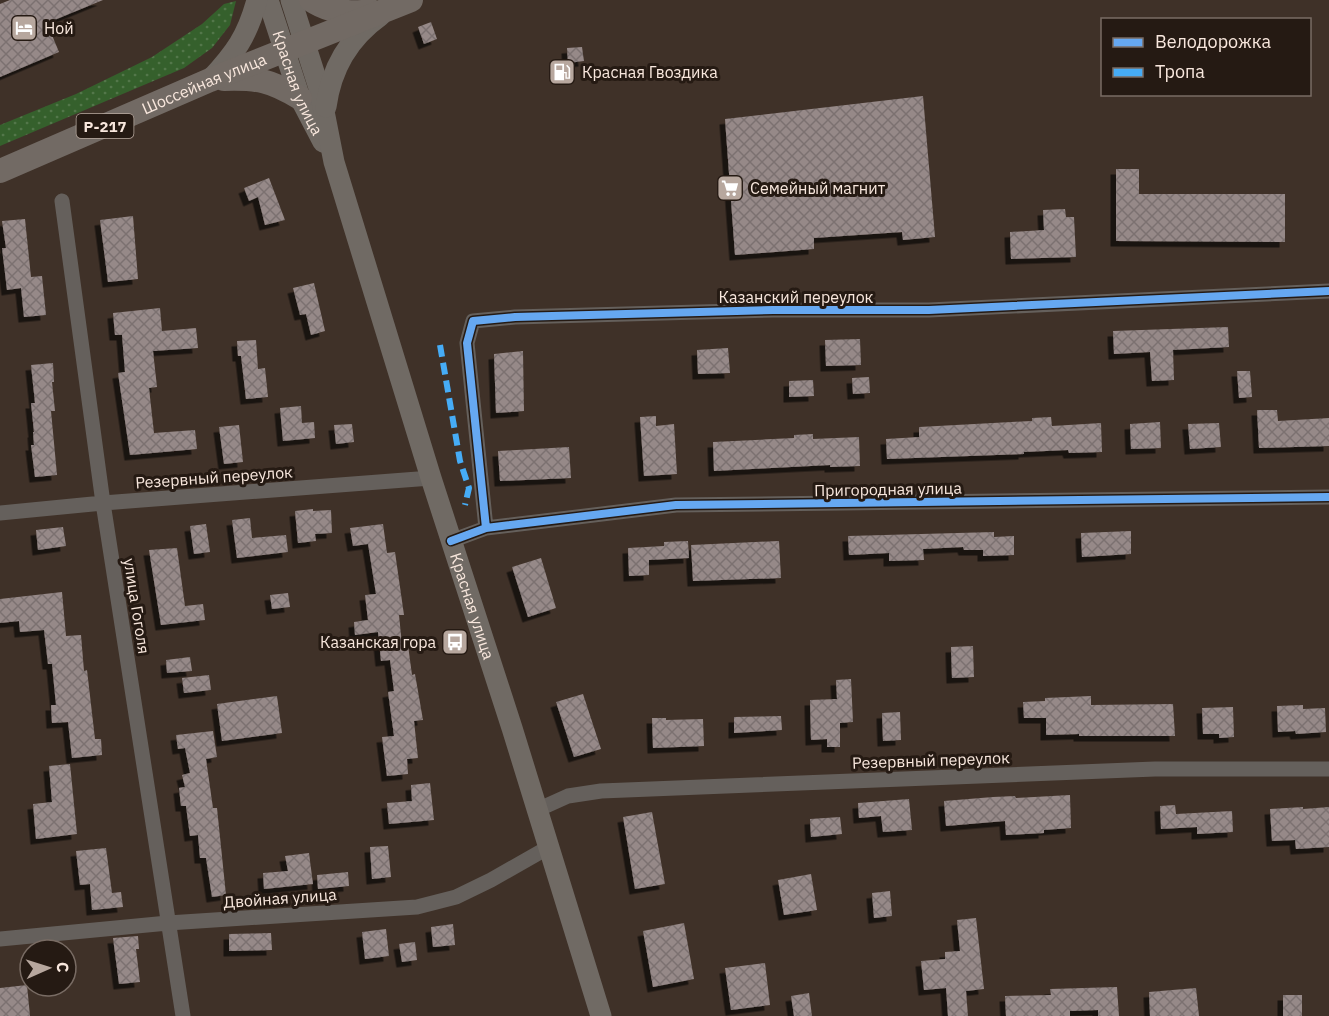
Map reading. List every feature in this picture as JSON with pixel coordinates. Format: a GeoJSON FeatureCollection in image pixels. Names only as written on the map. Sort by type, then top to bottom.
{"type":"FeatureCollection","features":[{"type":"Feature","properties":{"kind":"highway"},"geometry":{"type":"LineString","coordinates":[[311,0],[335,11],[355,14],[401,4]]}},
{"type":"Feature","properties":{"kind":"highway","name":"Шоссейная улица"},"geometry":{"type":"LineString","coordinates":[[0,171],[210,80],[401,4]]}},
{"type":"Feature","properties":{"kind":"highway"},"geometry":{"type":"LineString","coordinates":[[210,80],[250,78],[276,83],[300,98]]}},
{"type":"Feature","properties":{"kind":"main road"},"geometry":{"type":"LineString","coordinates":[[210,80],[234,53],[250,26],[257,0]]}},
{"type":"Feature","properties":{"kind":"main road","name":"Красная улица"},"geometry":{"type":"LineString","coordinates":[[268,0],[320,91],[334,162],[601,1016]]}},
{"type":"Feature","properties":{"kind":"main road","name":"Красная улица"},"geometry":{"type":"LineString","coordinates":[[291,0],[300,98],[334,162]]}},
{"type":"Feature","properties":{"kind":"main road"},"geometry":{"type":"LineString","coordinates":[[325,117],[328,89],[349,45],[363,28],[401,4]]}},
{"type":"Feature","properties":{"kind":"street","name":"улица Гоголя"},"geometry":{"type":"LineString","coordinates":[[62,201],[103,503],[183,1016]]}},
{"type":"Feature","properties":{"kind":"street","name":"Казанский переулок"},"geometry":{"type":"LineString","coordinates":[[486,528],[467,343],[473,321],[515,317],[773,310],[976,309],[1329,291]]}},
{"type":"Feature","properties":{"kind":"street","name":"Резервный переулок"},"geometry":{"type":"LineString","coordinates":[[0,513],[431,478]]}},
{"type":"Feature","properties":{"kind":"street","name":"Пригородная улица"},"geometry":{"type":"LineString","coordinates":[[451,541],[486,528],[676,505],[1329,497]]}},
{"type":"Feature","properties":{"kind":"street","name":"Резервный переулок"},"geometry":{"type":"LineString","coordinates":[[537,810],[568,796],[601,791],[1155,769],[1329,769]]}},
{"type":"Feature","properties":{"kind":"street","name":"Двойная улица"},"geometry":{"type":"LineString","coordinates":[[0,939],[168,923],[417,907],[456,897],[549,847]]}},
{"type":"Feature","properties":{"kind":"green space"},"geometry":{"type":"Polygon","coordinates":[[[236,1],[230,25],[212,48],[184,68],[0,146],[0,125],[76,94],[152,57],[202,24],[224,4],[236,1]]]}},
{"type":"Feature","properties":{"kind":"building","name":"Ной"},"geometry":{"type":"Polygon","coordinates":[[[10,0],[103,0],[47,23],[59,52],[0,77],[0,4],[10,0]]]}},
{"type":"Feature","properties":{"kind":"building"},"geometry":{"type":"Polygon","coordinates":[[[431,22],[437,39],[424,44],[418,27],[431,22]]]}},
{"type":"Feature","properties":{"kind":"building"},"geometry":{"type":"Polygon","coordinates":[[[582,47],[584,61],[568,63],[567,48],[582,47]]]}},
{"type":"Feature","properties":{"kind":"building"},"geometry":{"type":"Polygon","coordinates":[[[923,96],[935,237],[903,240],[902,232],[814,238],[814,249],[735,255],[725,119],[923,96]]]}},
{"type":"Feature","properties":{"kind":"building"},"geometry":{"type":"Polygon","coordinates":[[[1116,169],[1139,169],[1139,194],[1285,194],[1285,242],[1116,241],[1116,169]]]}},
{"type":"Feature","properties":{"kind":"building"},"geometry":{"type":"Polygon","coordinates":[[[269,178],[285,220],[265,225],[258,197],[249,201],[244,188],[269,178]]]}},
{"type":"Feature","properties":{"kind":"building"},"geometry":{"type":"Polygon","coordinates":[[[1065,209],[1066,217],[1074,217],[1076,257],[1011,259],[1010,232],[1044,230],[1043,210],[1065,209]]]}},
{"type":"Feature","properties":{"kind":"building"},"geometry":{"type":"Polygon","coordinates":[[[133,216],[138,279],[108,282],[100,220],[133,216]]]}},
{"type":"Feature","properties":{"kind":"building"},"geometry":{"type":"Polygon","coordinates":[[[25,219],[31,277],[42,276],[46,315],[24,317],[21,288],[7,290],[2,248],[6,248],[2,221],[25,219]]]}},
{"type":"Feature","properties":{"kind":"building"},"geometry":{"type":"Polygon","coordinates":[[[314,283],[325,331],[311,335],[306,314],[300,315],[293,288],[314,283]]]}},
{"type":"Feature","properties":{"kind":"building"},"geometry":{"type":"Polygon","coordinates":[[[160,308],[162,331],[196,328],[198,348],[153,351],[157,387],[149,388],[154,433],[195,430],[197,449],[130,455],[118,373],[125,372],[122,335],[115,335],[113,313],[160,308]]]}},
{"type":"Feature","properties":{"kind":"building"},"geometry":{"type":"Polygon","coordinates":[[[1228,327],[1229,347],[1173,350],[1174,380],[1152,381],[1150,352],[1114,354],[1113,331],[1228,327]]]}},
{"type":"Feature","properties":{"kind":"building"},"geometry":{"type":"Polygon","coordinates":[[[860,339],[861,365],[826,366],[825,340],[860,339]]]}},
{"type":"Feature","properties":{"kind":"building"},"geometry":{"type":"Polygon","coordinates":[[[256,340],[258,369],[265,368],[268,397],[246,399],[237,341],[256,340]]]}},
{"type":"Feature","properties":{"kind":"building"},"geometry":{"type":"Polygon","coordinates":[[[728,348],[730,373],[698,374],[697,350],[728,348]]]}},
{"type":"Feature","properties":{"kind":"building"},"geometry":{"type":"Polygon","coordinates":[[[523,351],[524,411],[496,413],[494,354],[523,351]]]}},
{"type":"Feature","properties":{"kind":"building"},"geometry":{"type":"Polygon","coordinates":[[[53,363],[55,411],[51,411],[57,475],[35,477],[31,445],[34,445],[34,432],[31,403],[35,403],[31,365],[53,363]]]}},
{"type":"Feature","properties":{"kind":"building"},"geometry":{"type":"Polygon","coordinates":[[[1237,371],[1250,371],[1252,397],[1239,398],[1237,371]]]}},
{"type":"Feature","properties":{"kind":"building"},"geometry":{"type":"Polygon","coordinates":[[[869,377],[870,393],[853,394],[852,378],[869,377]]]}},
{"type":"Feature","properties":{"kind":"building"},"geometry":{"type":"Polygon","coordinates":[[[813,380],[814,396],[789,397],[789,381],[813,380]]]}},
{"type":"Feature","properties":{"kind":"building"},"geometry":{"type":"Polygon","coordinates":[[[301,406],[302,423],[314,422],[315,438],[283,441],[280,408],[301,406]]]}},
{"type":"Feature","properties":{"kind":"building"},"geometry":{"type":"Polygon","coordinates":[[[1257,410],[1277,410],[1278,421],[1329,418],[1329,446],[1259,448],[1257,410]]]}},
{"type":"Feature","properties":{"kind":"building"},"geometry":{"type":"Polygon","coordinates":[[[656,416],[656,426],[674,424],[677,474],[644,476],[640,417],[656,416]]]}},
{"type":"Feature","properties":{"kind":"building"},"geometry":{"type":"Polygon","coordinates":[[[1051,417],[1052,426],[1101,423],[1102,452],[1069,453],[1068,450],[1024,452],[1024,454],[887,459],[886,439],[919,437],[919,427],[1032,421],[1032,418],[1051,417]]]}},
{"type":"Feature","properties":{"kind":"building"},"geometry":{"type":"Polygon","coordinates":[[[1160,422],[1161,448],[1131,449],[1130,424],[1160,422]]]}},
{"type":"Feature","properties":{"kind":"building"},"geometry":{"type":"Polygon","coordinates":[[[1219,423],[1221,447],[1190,449],[1188,424],[1219,423]]]}},
{"type":"Feature","properties":{"kind":"building"},"geometry":{"type":"Polygon","coordinates":[[[352,424],[354,442],[336,444],[334,425],[352,424]]]}},
{"type":"Feature","properties":{"kind":"building"},"geometry":{"type":"Polygon","coordinates":[[[239,425],[243,462],[224,464],[219,427],[239,425]]]}},
{"type":"Feature","properties":{"kind":"building"},"geometry":{"type":"Polygon","coordinates":[[[813,434],[813,439],[859,437],[860,466],[830,467],[830,465],[714,471],[713,442],[794,438],[794,435],[813,434]]]}},
{"type":"Feature","properties":{"kind":"building"},"geometry":{"type":"Polygon","coordinates":[[[569,447],[571,478],[500,481],[498,451],[569,447]]]}},
{"type":"Feature","properties":{"kind":"building"},"geometry":{"type":"Polygon","coordinates":[[[313,509],[313,511],[331,510],[332,533],[315,534],[316,541],[298,543],[295,511],[313,509]]]}},
{"type":"Feature","properties":{"kind":"building"},"geometry":{"type":"Polygon","coordinates":[[[250,518],[252,538],[286,535],[288,552],[237,558],[232,520],[250,518]]]}},
{"type":"Feature","properties":{"kind":"building"},"geometry":{"type":"Polygon","coordinates":[[[206,524],[210,552],[194,554],[190,526],[206,524]]]}},
{"type":"Feature","properties":{"kind":"building"},"geometry":{"type":"Polygon","coordinates":[[[383,524],[387,553],[395,552],[404,615],[399,615],[402,645],[408,645],[412,675],[415,674],[423,720],[414,721],[418,758],[407,759],[408,774],[387,776],[382,737],[394,736],[388,692],[394,691],[390,660],[381,661],[378,632],[355,635],[354,622],[368,620],[365,595],[376,594],[368,544],[353,546],[350,528],[383,524]]]}},
{"type":"Feature","properties":{"kind":"building"},"geometry":{"type":"Polygon","coordinates":[[[63,527],[66,546],[38,550],[36,530],[63,527]]]}},
{"type":"Feature","properties":{"kind":"building"},"geometry":{"type":"Polygon","coordinates":[[[1131,531],[1131,554],[1082,557],[1081,533],[1131,531]]]}},
{"type":"Feature","properties":{"kind":"building"},"geometry":{"type":"Polygon","coordinates":[[[994,532],[994,537],[1014,536],[1014,555],[983,556],[983,550],[964,550],[963,547],[923,549],[924,560],[889,561],[889,553],[849,555],[848,536],[994,532]]]}},
{"type":"Feature","properties":{"kind":"building"},"geometry":{"type":"Polygon","coordinates":[[[688,541],[689,558],[649,560],[649,575],[629,576],[628,548],[664,546],[664,542],[688,541]]]}},
{"type":"Feature","properties":{"kind":"building"},"geometry":{"type":"Polygon","coordinates":[[[779,541],[781,578],[693,581],[691,545],[779,541]]]}},
{"type":"Feature","properties":{"kind":"building"},"geometry":{"type":"Polygon","coordinates":[[[177,548],[185,606],[203,604],[205,620],[161,625],[149,550],[177,548]]]}},
{"type":"Feature","properties":{"kind":"building"},"geometry":{"type":"Polygon","coordinates":[[[541,558],[556,608],[528,617],[512,567],[541,558]]]}},
{"type":"Feature","properties":{"kind":"building"},"geometry":{"type":"Polygon","coordinates":[[[62,592],[66,636],[81,635],[84,671],[87,670],[95,739],[101,739],[102,755],[72,758],[68,722],[52,723],[51,705],[56,705],[52,664],[48,664],[44,630],[20,632],[19,621],[0,623],[0,599],[62,592]]]}},
{"type":"Feature","properties":{"kind":"building"},"geometry":{"type":"Polygon","coordinates":[[[288,593],[290,607],[272,609],[270,595],[288,593]]]}},
{"type":"Feature","properties":{"kind":"building"},"geometry":{"type":"Polygon","coordinates":[[[973,646],[974,677],[952,678],[951,647],[973,646]]]}},
{"type":"Feature","properties":{"kind":"building"},"geometry":{"type":"Polygon","coordinates":[[[190,657],[192,671],[167,673],[166,660],[190,657]]]}},
{"type":"Feature","properties":{"kind":"building"},"geometry":{"type":"Polygon","coordinates":[[[209,675],[211,690],[184,693],[182,678],[209,675]]]}},
{"type":"Feature","properties":{"kind":"building"},"geometry":{"type":"Polygon","coordinates":[[[851,679],[853,722],[840,723],[840,747],[827,747],[827,739],[811,740],[810,700],[837,699],[836,680],[851,679]]]}},
{"type":"Feature","properties":{"kind":"building"},"geometry":{"type":"Polygon","coordinates":[[[583,694],[601,749],[574,757],[556,702],[583,694]]]}},
{"type":"Feature","properties":{"kind":"building"},"geometry":{"type":"Polygon","coordinates":[[[277,696],[282,733],[222,741],[217,704],[277,696]]]}},
{"type":"Feature","properties":{"kind":"building"},"geometry":{"type":"Polygon","coordinates":[[[1091,696],[1091,705],[1173,704],[1175,736],[1046,735],[1046,718],[1024,718],[1023,702],[1045,701],[1045,698],[1091,696]]]}},
{"type":"Feature","properties":{"kind":"building"},"geometry":{"type":"Polygon","coordinates":[[[1303,705],[1303,709],[1325,708],[1326,732],[1296,734],[1295,731],[1278,732],[1277,706],[1303,705]]]}},
{"type":"Feature","properties":{"kind":"building"},"geometry":{"type":"Polygon","coordinates":[[[1233,707],[1234,737],[1219,738],[1219,734],[1203,734],[1202,708],[1233,707]]]}},
{"type":"Feature","properties":{"kind":"building"},"geometry":{"type":"Polygon","coordinates":[[[900,712],[901,740],[883,741],[882,713],[900,712]]]}},
{"type":"Feature","properties":{"kind":"building"},"geometry":{"type":"Polygon","coordinates":[[[781,716],[782,730],[734,733],[734,717],[781,716]]]}},
{"type":"Feature","properties":{"kind":"building"},"geometry":{"type":"Polygon","coordinates":[[[652,718],[703,719],[704,746],[653,748],[652,718]]]}},
{"type":"Feature","properties":{"kind":"building"},"geometry":{"type":"Polygon","coordinates":[[[213,731],[217,757],[206,759],[213,808],[217,808],[226,895],[212,897],[206,858],[200,858],[198,835],[190,836],[186,806],[181,806],[179,788],[185,787],[182,775],[190,773],[185,748],[178,749],[176,735],[213,731]]]}},
{"type":"Feature","properties":{"kind":"building"},"geometry":{"type":"Polygon","coordinates":[[[70,764],[77,834],[36,839],[33,804],[52,802],[49,766],[70,764]]]}},
{"type":"Feature","properties":{"kind":"building"},"geometry":{"type":"Polygon","coordinates":[[[430,783],[434,820],[389,824],[387,803],[412,801],[411,785],[430,783]]]}},
{"type":"Feature","properties":{"kind":"building"},"geometry":{"type":"Polygon","coordinates":[[[1070,795],[1071,828],[1044,830],[1044,833],[1006,835],[1005,821],[946,826],[944,801],[1070,795]]]}},
{"type":"Feature","properties":{"kind":"building"},"geometry":{"type":"Polygon","coordinates":[[[909,799],[912,830],[883,832],[881,816],[859,818],[858,803],[909,799]]]}},
{"type":"Feature","properties":{"kind":"building"},"geometry":{"type":"Polygon","coordinates":[[[1175,805],[1176,814],[1232,811],[1233,832],[1197,834],[1197,827],[1161,829],[1160,806],[1175,805]]]}},
{"type":"Feature","properties":{"kind":"building"},"geometry":{"type":"Polygon","coordinates":[[[1303,807],[1303,809],[1329,807],[1329,847],[1296,849],[1295,840],[1272,841],[1270,809],[1303,807]]]}},
{"type":"Feature","properties":{"kind":"building"},"geometry":{"type":"Polygon","coordinates":[[[652,812],[665,884],[635,889],[623,817],[652,812]]]}},
{"type":"Feature","properties":{"kind":"building"},"geometry":{"type":"Polygon","coordinates":[[[840,817],[842,834],[811,837],[810,819],[840,817]]]}},
{"type":"Feature","properties":{"kind":"building"},"geometry":{"type":"Polygon","coordinates":[[[388,846],[391,877],[372,879],[370,847],[388,846]]]}},
{"type":"Feature","properties":{"kind":"building"},"geometry":{"type":"Polygon","coordinates":[[[106,848],[112,893],[121,892],[123,907],[92,910],[90,884],[80,885],[76,851],[106,848]]]}},
{"type":"Feature","properties":{"kind":"building"},"geometry":{"type":"Polygon","coordinates":[[[309,853],[313,884],[264,889],[263,873],[288,871],[285,856],[309,853]]]}},
{"type":"Feature","properties":{"kind":"building"},"geometry":{"type":"Polygon","coordinates":[[[348,872],[349,886],[318,889],[317,875],[348,872]]]}},
{"type":"Feature","properties":{"kind":"building"},"geometry":{"type":"Polygon","coordinates":[[[811,874],[817,910],[784,915],[778,880],[811,874]]]}},
{"type":"Feature","properties":{"kind":"building"},"geometry":{"type":"Polygon","coordinates":[[[890,891],[892,916],[874,918],[872,893],[890,891]]]}},
{"type":"Feature","properties":{"kind":"building"},"geometry":{"type":"Polygon","coordinates":[[[976,918],[984,989],[966,991],[968,1016],[948,1016],[946,988],[924,990],[921,961],[945,959],[945,952],[960,951],[957,920],[976,918]]]}},
{"type":"Feature","properties":{"kind":"building"},"geometry":{"type":"Polygon","coordinates":[[[684,923],[694,979],[653,987],[643,931],[684,923]]]}},
{"type":"Feature","properties":{"kind":"building"},"geometry":{"type":"Polygon","coordinates":[[[453,924],[455,945],[433,947],[431,927],[453,924]]]}},
{"type":"Feature","properties":{"kind":"building"},"geometry":{"type":"Polygon","coordinates":[[[386,929],[389,956],[365,959],[362,932],[386,929]]]}},
{"type":"Feature","properties":{"kind":"building"},"geometry":{"type":"Polygon","coordinates":[[[271,933],[272,950],[229,951],[229,934],[271,933]]]}},
{"type":"Feature","properties":{"kind":"building"},"geometry":{"type":"Polygon","coordinates":[[[138,936],[139,949],[136,949],[140,982],[119,984],[113,938],[138,936]]]}},
{"type":"Feature","properties":{"kind":"building"},"geometry":{"type":"Polygon","coordinates":[[[415,942],[417,960],[402,962],[399,944],[415,942]]]}},
{"type":"Feature","properties":{"kind":"building"},"geometry":{"type":"Polygon","coordinates":[[[765,963],[770,1005],[731,1010],[725,968],[765,963]]]}},
{"type":"Feature","properties":{"kind":"building"},"geometry":{"type":"Polygon","coordinates":[[[18,986],[18,998],[28,998],[30,1016],[0,1016],[0,988],[18,986]]]}},
{"type":"Feature","properties":{"kind":"building"},"geometry":{"type":"Polygon","coordinates":[[[1117,987],[1119,1016],[1098,1016],[1098,1010],[1070,1011],[1070,1016],[1006,1016],[1005,996],[1051,995],[1050,989],[1117,987]]]}},
{"type":"Feature","properties":{"kind":"building"},"geometry":{"type":"Polygon","coordinates":[[[1196,988],[1199,1016],[1150,1016],[1149,992],[1196,988]]]}},
{"type":"Feature","properties":{"kind":"building"},"geometry":{"type":"Polygon","coordinates":[[[809,993],[812,1016],[794,1016],[791,996],[809,993]]]}},
{"type":"Feature","properties":{"kind":"building"},"geometry":{"type":"Polygon","coordinates":[[[1283,995],[1302,995],[1302,1016],[1283,1016],[1283,995]]]}},
{"type":"Feature","properties":{"kind":"marked path"},"geometry":{"type":"LineString","coordinates":[[440,345],[460,461],[469,488],[465,505]]}},
{"type":"Feature","properties":{"kind":"cycle path"},"geometry":{"type":"LineString","coordinates":[[486,528],[467,343],[473,321],[515,317],[773,310],[929,310],[1329,291]]}},
{"type":"Feature","properties":{"kind":"cycle path"},"geometry":{"type":"LineString","coordinates":[[451,541],[486,528],[676,505],[1329,497]]}},
{"type":"Feature","properties":{"kind":"place","name":"Ной"},"geometry":{"type":"Point","coordinates":[24,28]}},
{"type":"Feature","properties":{"kind":"place","name":"Красная Гвоздика"},"geometry":{"type":"Point","coordinates":[562,72]}},
{"type":"Feature","properties":{"kind":"place","name":"Семейный магнит"},"geometry":{"type":"Point","coordinates":[730,188]}},
{"type":"Feature","properties":{"kind":"place","name":"Казанская гора"},"geometry":{"type":"Point","coordinates":[455,642]}}]}
